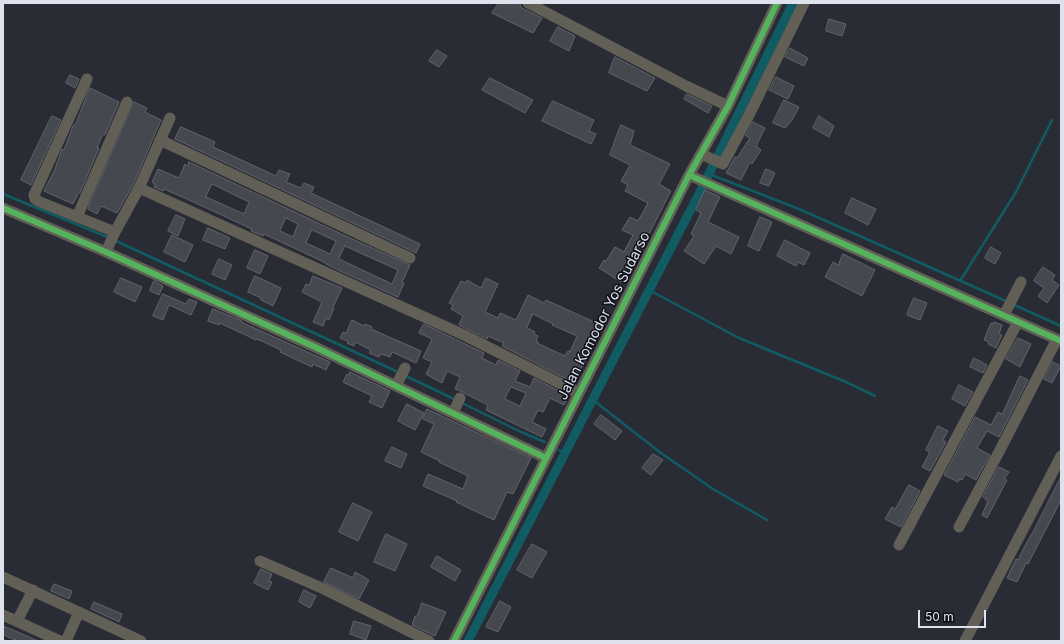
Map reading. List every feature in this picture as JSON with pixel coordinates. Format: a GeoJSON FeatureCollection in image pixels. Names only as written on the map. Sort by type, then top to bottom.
{"type":"FeatureCollection","features":[{"type":"Feature","properties":{"kind":"street"},"geometry":{"type":"LineString","coordinates":[[528,3],[686,86],[728,106]]}},
{"type":"Feature","properties":{"kind":"street","name":"Jalan Komodor Yos Sudarso"},"geometry":{"type":"LineString","coordinates":[[454,641],[579,392],[692,176],[704,156],[777,3]]}},
{"type":"Feature","properties":{"kind":"street"},"geometry":{"type":"LineString","coordinates":[[704,156],[723,164],[749,115],[804,3]]}},
{"type":"Feature","properties":{"kind":"street"},"geometry":{"type":"LineString","coordinates":[[86,79],[34,195],[35,199],[40,202],[77,216],[111,242]]}},
{"type":"Feature","properties":{"kind":"street"},"geometry":{"type":"LineString","coordinates":[[77,216],[127,102]]}},
{"type":"Feature","properties":{"kind":"street"},"geometry":{"type":"LineString","coordinates":[[111,242],[139,188],[170,118]]}},
{"type":"Feature","properties":{"kind":"street"},"geometry":{"type":"LineString","coordinates":[[160,140],[410,258]]}},
{"type":"Feature","properties":{"kind":"street"},"geometry":{"type":"LineString","coordinates":[[692,176],[1006,312],[1018,322],[1059,340],[959,527]]}},
{"type":"Feature","properties":{"kind":"street"},"geometry":{"type":"LineString","coordinates":[[139,188],[464,335],[579,392]]}},
{"type":"Feature","properties":{"kind":"street"},"geometry":{"type":"LineString","coordinates":[[3,208],[111,242],[314,347],[456,406],[546,458]]}},
{"type":"Feature","properties":{"kind":"street"},"geometry":{"type":"LineString","coordinates":[[1006,312],[1021,282]]}},
{"type":"Feature","properties":{"kind":"street"},"geometry":{"type":"LineString","coordinates":[[899,545],[1018,322]]}},
{"type":"Feature","properties":{"kind":"street"},"geometry":{"type":"LineString","coordinates":[[398,382],[405,368]]}},
{"type":"Feature","properties":{"kind":"street"},"geometry":{"type":"LineString","coordinates":[[965,641],[1061,456]]}},
{"type":"Feature","properties":{"kind":"street"},"geometry":{"type":"LineString","coordinates":[[260,562],[324,589],[429,641]]}},
{"type":"Feature","properties":{"kind":"street"},"geometry":{"type":"LineString","coordinates":[[3,577],[79,612],[127,638],[141,641]]}},
{"type":"Feature","properties":{"kind":"street"},"geometry":{"type":"LineString","coordinates":[[17,621],[33,590]]}},
{"type":"Feature","properties":{"kind":"street"},"geometry":{"type":"LineString","coordinates":[[66,641],[79,612]]}},
{"type":"Feature","properties":{"kind":"street"},"geometry":{"type":"LineString","coordinates":[[3,614],[60,641]]}},
{"type":"Feature","properties":{"kind":"building"},"geometry":{"type":"Polygon","coordinates":[[[499,3],[517,3],[521,5],[520,7],[542,18],[533,33],[492,13],[499,3]]]}},
{"type":"Feature","properties":{"kind":"building"},"geometry":{"type":"Polygon","coordinates":[[[829,19],[846,24],[842,36],[826,31],[829,19]]]}},
{"type":"Feature","properties":{"kind":"building"},"geometry":{"type":"Polygon","coordinates":[[[558,27],[575,36],[569,51],[550,41],[558,27]]]}},
{"type":"Feature","properties":{"kind":"building"},"geometry":{"type":"Polygon","coordinates":[[[790,48],[808,58],[804,66],[785,57],[790,48]]]}},
{"type":"Feature","properties":{"kind":"building"},"geometry":{"type":"Polygon","coordinates":[[[437,50],[447,56],[439,67],[429,61],[437,50]]]}},
{"type":"Feature","properties":{"kind":"building"},"geometry":{"type":"Polygon","coordinates":[[[615,57],[655,78],[647,91],[609,73],[615,57]]]}},
{"type":"Feature","properties":{"kind":"building"},"geometry":{"type":"Polygon","coordinates":[[[70,75],[79,79],[75,88],[66,83],[70,75]]]}},
{"type":"Feature","properties":{"kind":"building"},"geometry":{"type":"Polygon","coordinates":[[[776,77],[794,86],[788,99],[769,90],[776,77]]]}},
{"type":"Feature","properties":{"kind":"building"},"geometry":{"type":"Polygon","coordinates":[[[490,78],[533,100],[525,113],[482,90],[490,78]]]}},
{"type":"Feature","properties":{"kind":"building"},"geometry":{"type":"Polygon","coordinates":[[[90,88],[119,102],[105,135],[103,134],[97,148],[99,148],[80,193],[79,192],[73,204],[44,191],[55,169],[62,149],[64,150],[90,88]]]}},
{"type":"Feature","properties":{"kind":"building"},"geometry":{"type":"Polygon","coordinates":[[[687,94],[712,106],[708,113],[684,99],[687,94]]]}},
{"type":"Feature","properties":{"kind":"building"},"geometry":{"type":"Polygon","coordinates":[[[784,100],[799,107],[792,120],[785,128],[773,123],[784,100]]]}},
{"type":"Feature","properties":{"kind":"building"},"geometry":{"type":"Polygon","coordinates":[[[553,101],[594,120],[589,131],[596,134],[591,144],[542,121],[553,101]]]}},
{"type":"Feature","properties":{"kind":"building"},"geometry":{"type":"Polygon","coordinates":[[[134,102],[147,108],[145,112],[161,120],[133,185],[117,213],[101,206],[97,214],[88,209],[134,102]]]}},
{"type":"Feature","properties":{"kind":"building"},"geometry":{"type":"Polygon","coordinates":[[[52,116],[61,120],[31,185],[21,180],[52,116]]]}},
{"type":"Feature","properties":{"kind":"building"},"geometry":{"type":"Polygon","coordinates":[[[819,116],[834,126],[829,137],[813,128],[819,116]]]}},
{"type":"Feature","properties":{"kind":"building"},"geometry":{"type":"Polygon","coordinates":[[[753,122],[765,128],[756,146],[761,150],[752,164],[750,162],[741,180],[726,173],[735,157],[737,158],[750,138],[746,136],[753,122]]]}},
{"type":"Feature","properties":{"kind":"building"},"geometry":{"type":"Polygon","coordinates":[[[621,125],[634,131],[630,145],[670,164],[659,184],[671,191],[631,269],[630,268],[621,282],[599,268],[604,260],[606,261],[615,247],[624,252],[633,235],[622,230],[630,217],[638,221],[648,203],[625,191],[628,185],[621,181],[630,165],[610,155],[621,125]]]}},
{"type":"Feature","properties":{"kind":"building"},"geometry":{"type":"Polygon","coordinates":[[[181,127],[215,142],[213,147],[276,176],[279,170],[290,174],[286,182],[301,188],[304,183],[314,187],[311,193],[420,244],[416,253],[175,139],[181,127]]]}},
{"type":"Feature","properties":{"kind":"building"},"geometry":{"type":"Polygon","coordinates":[[[189,162],[410,265],[402,282],[404,283],[398,297],[264,234],[263,236],[251,231],[252,229],[187,199],[164,189],[163,191],[154,187],[155,184],[152,182],[158,169],[179,178],[185,164],[188,166],[189,162]],[[212,184],[206,197],[244,214],[249,202],[212,184]],[[286,218],[280,231],[293,237],[298,224],[286,218]],[[312,230],[306,243],[330,254],[336,241],[312,230]],[[345,246],[339,259],[392,284],[398,270],[345,246]]]}},
{"type":"Feature","properties":{"kind":"building"},"geometry":{"type":"Polygon","coordinates":[[[766,169],[775,173],[769,186],[760,183],[766,169]]]}},
{"type":"Feature","properties":{"kind":"building"},"geometry":{"type":"Polygon","coordinates":[[[705,190],[720,197],[708,222],[739,237],[731,254],[716,246],[704,264],[684,251],[694,236],[691,234],[701,213],[696,210],[705,190]]]}},
{"type":"Feature","properties":{"kind":"building"},"geometry":{"type":"Polygon","coordinates":[[[852,198],[876,209],[868,225],[845,213],[852,198]]]}},
{"type":"Feature","properties":{"kind":"building"},"geometry":{"type":"Polygon","coordinates":[[[176,215],[185,219],[178,236],[168,231],[176,215]]]}},
{"type":"Feature","properties":{"kind":"building"},"geometry":{"type":"Polygon","coordinates":[[[760,217],[772,222],[759,251],[748,246],[760,217]]]}},
{"type":"Feature","properties":{"kind":"building"},"geometry":{"type":"Polygon","coordinates":[[[208,228],[230,238],[225,249],[203,240],[208,228]]]}},
{"type":"Feature","properties":{"kind":"building"},"geometry":{"type":"Polygon","coordinates":[[[172,235],[193,245],[185,262],[164,252],[172,235]]]}},
{"type":"Feature","properties":{"kind":"building"},"geometry":{"type":"Polygon","coordinates":[[[785,240],[810,253],[804,265],[798,262],[796,266],[777,256],[785,240]]]}},
{"type":"Feature","properties":{"kind":"building"},"geometry":{"type":"Polygon","coordinates":[[[991,247],[1001,253],[995,264],[985,258],[991,247]]]}},
{"type":"Feature","properties":{"kind":"building"},"geometry":{"type":"Polygon","coordinates":[[[255,250],[268,256],[260,274],[247,268],[255,250]]]}},
{"type":"Feature","properties":{"kind":"building"},"geometry":{"type":"Polygon","coordinates":[[[843,254],[875,270],[862,296],[825,277],[833,262],[838,265],[843,254]]]}},
{"type":"Feature","properties":{"kind":"building"},"geometry":{"type":"Polygon","coordinates":[[[219,259],[232,265],[225,280],[212,274],[219,259]]]}},
{"type":"Feature","properties":{"kind":"building"},"geometry":{"type":"Polygon","coordinates":[[[1043,267],[1055,275],[1052,280],[1059,285],[1047,303],[1038,296],[1044,288],[1034,281],[1043,267]]]}},
{"type":"Feature","properties":{"kind":"building"},"geometry":{"type":"Polygon","coordinates":[[[255,276],[281,288],[273,306],[248,292],[255,276]]]}},
{"type":"Feature","properties":{"kind":"building"},"geometry":{"type":"Polygon","coordinates":[[[313,276],[342,288],[329,320],[326,318],[323,326],[313,322],[322,302],[302,292],[306,284],[309,285],[313,276]]]}},
{"type":"Feature","properties":{"kind":"building"},"geometry":{"type":"Polygon","coordinates":[[[121,278],[142,287],[135,302],[114,292],[121,278]]]}},
{"type":"Feature","properties":{"kind":"building"},"geometry":{"type":"Polygon","coordinates":[[[486,278],[498,284],[485,312],[498,318],[500,313],[516,320],[528,295],[544,303],[546,300],[601,325],[592,344],[589,342],[582,357],[586,359],[574,383],[502,346],[504,343],[488,336],[487,339],[459,325],[463,316],[451,309],[453,305],[449,303],[461,281],[465,283],[467,280],[481,288],[486,278]],[[533,314],[527,328],[535,332],[534,334],[538,336],[536,341],[538,342],[537,343],[565,356],[568,351],[570,352],[577,336],[552,325],[553,324],[533,314]]]}},
{"type":"Feature","properties":{"kind":"building"},"geometry":{"type":"Polygon","coordinates":[[[154,281],[163,286],[159,295],[150,291],[154,281]]]}},
{"type":"Feature","properties":{"kind":"building"},"geometry":{"type":"Polygon","coordinates":[[[163,294],[186,304],[189,299],[197,302],[191,315],[169,305],[163,320],[153,316],[163,294]]]}},
{"type":"Feature","properties":{"kind":"building"},"geometry":{"type":"Polygon","coordinates":[[[914,298],[927,303],[920,320],[907,315],[914,298]]]}},
{"type":"Feature","properties":{"kind":"building"},"geometry":{"type":"Polygon","coordinates":[[[213,309],[330,362],[326,370],[313,364],[312,367],[257,339],[256,340],[220,323],[219,325],[208,321],[213,309]]]}},
{"type":"Feature","properties":{"kind":"building"},"geometry":{"type":"Polygon","coordinates":[[[352,320],[364,326],[365,324],[372,327],[371,329],[421,351],[416,363],[392,352],[390,357],[381,354],[379,357],[369,353],[371,350],[355,342],[354,346],[347,343],[348,341],[340,338],[343,332],[346,333],[352,320]]]}},
{"type":"Feature","properties":{"kind":"building"},"geometry":{"type":"Polygon","coordinates":[[[994,322],[1002,325],[999,334],[1002,335],[996,348],[984,340],[991,323],[993,324],[994,322]]]}},
{"type":"Feature","properties":{"kind":"building"},"geometry":{"type":"Polygon","coordinates":[[[424,324],[484,353],[482,358],[496,365],[498,360],[520,371],[515,381],[530,387],[534,378],[569,396],[564,405],[550,398],[543,412],[538,410],[532,422],[546,429],[542,437],[486,410],[488,405],[455,389],[460,377],[447,371],[442,383],[426,374],[432,362],[423,358],[432,339],[419,333],[424,324]],[[511,387],[505,399],[520,406],[526,393],[511,387]]]}},
{"type":"Feature","properties":{"kind":"building"},"geometry":{"type":"Polygon","coordinates":[[[1018,338],[1031,344],[1020,367],[1006,359],[1018,338]]]}},
{"type":"Feature","properties":{"kind":"building"},"geometry":{"type":"Polygon","coordinates":[[[974,358],[987,365],[983,373],[970,367],[974,358]]]}},
{"type":"Feature","properties":{"kind":"building"},"geometry":{"type":"Polygon","coordinates":[[[1053,362],[1061,366],[1052,383],[1044,379],[1053,362]]]}},
{"type":"Feature","properties":{"kind":"building"},"geometry":{"type":"Polygon","coordinates":[[[350,372],[390,391],[382,408],[369,402],[372,396],[343,382],[347,374],[349,375],[350,372]]]}},
{"type":"Feature","properties":{"kind":"building"},"geometry":{"type":"Polygon","coordinates":[[[1020,376],[1028,380],[999,437],[987,431],[977,448],[990,455],[976,480],[965,474],[962,480],[960,479],[958,482],[944,475],[975,417],[991,425],[998,412],[1002,414],[1020,376]]]}},
{"type":"Feature","properties":{"kind":"building"},"geometry":{"type":"Polygon","coordinates":[[[959,385],[973,392],[965,406],[952,399],[959,385]]]}},
{"type":"Feature","properties":{"kind":"building"},"geometry":{"type":"Polygon","coordinates":[[[407,404],[424,413],[415,430],[398,421],[407,404]]]}},
{"type":"Feature","properties":{"kind":"building"},"geometry":{"type":"Polygon","coordinates":[[[427,409],[531,458],[513,494],[507,492],[494,520],[423,486],[428,474],[463,489],[468,476],[421,452],[434,424],[423,419],[427,409]]]}},
{"type":"Feature","properties":{"kind":"building"},"geometry":{"type":"Polygon","coordinates":[[[601,415],[622,431],[615,440],[594,424],[601,415]]]}},
{"type":"Feature","properties":{"kind":"building"},"geometry":{"type":"Polygon","coordinates":[[[938,426],[948,431],[943,440],[946,442],[930,471],[922,467],[930,452],[926,450],[938,426]]]}},
{"type":"Feature","properties":{"kind":"building"},"geometry":{"type":"Polygon","coordinates":[[[392,447],[407,454],[401,468],[385,461],[392,447]]]}},
{"type":"Feature","properties":{"kind":"building"},"geometry":{"type":"Polygon","coordinates":[[[653,454],[663,460],[651,475],[642,468],[653,454]]]}},
{"type":"Feature","properties":{"kind":"building"},"geometry":{"type":"Polygon","coordinates":[[[999,467],[1009,472],[1004,479],[1007,480],[987,518],[982,515],[988,501],[983,497],[999,467]]]}},
{"type":"Feature","properties":{"kind":"building"},"geometry":{"type":"Polygon","coordinates":[[[1061,477],[1061,500],[1028,564],[1026,563],[1017,582],[1007,578],[1016,559],[1018,560],[1033,532],[1061,477]]]}},
{"type":"Feature","properties":{"kind":"building"},"geometry":{"type":"Polygon","coordinates":[[[909,485],[920,491],[901,527],[885,519],[892,507],[895,509],[909,485]]]}},
{"type":"Feature","properties":{"kind":"building"},"geometry":{"type":"Polygon","coordinates":[[[353,503],[372,512],[358,541],[339,532],[353,503]]]}},
{"type":"Feature","properties":{"kind":"building"},"geometry":{"type":"Polygon","coordinates":[[[386,534],[407,544],[395,571],[374,562],[386,534]]]}},
{"type":"Feature","properties":{"kind":"building"},"geometry":{"type":"Polygon","coordinates":[[[532,544],[547,552],[532,578],[517,570],[532,544]]]}},
{"type":"Feature","properties":{"kind":"building"},"geometry":{"type":"Polygon","coordinates":[[[437,556],[461,570],[455,581],[431,567],[437,556]]]}},
{"type":"Feature","properties":{"kind":"building"},"geometry":{"type":"Polygon","coordinates":[[[331,568],[353,578],[355,572],[369,580],[359,599],[324,582],[331,568]]]}},
{"type":"Feature","properties":{"kind":"building"},"geometry":{"type":"Polygon","coordinates":[[[261,569],[272,574],[269,581],[272,582],[268,590],[254,583],[261,569]]]}},
{"type":"Feature","properties":{"kind":"building"},"geometry":{"type":"Polygon","coordinates":[[[54,584],[72,591],[69,599],[51,591],[54,584]]]}},
{"type":"Feature","properties":{"kind":"building"},"geometry":{"type":"Polygon","coordinates":[[[304,590],[316,596],[310,608],[299,602],[304,590]]]}},
{"type":"Feature","properties":{"kind":"building"},"geometry":{"type":"Polygon","coordinates":[[[500,601],[511,607],[498,632],[486,627],[500,601]]]}},
{"type":"Feature","properties":{"kind":"building"},"geometry":{"type":"Polygon","coordinates":[[[94,602],[122,614],[119,622],[91,609],[94,602]]]}},
{"type":"Feature","properties":{"kind":"building"},"geometry":{"type":"Polygon","coordinates":[[[422,603],[446,612],[435,636],[412,625],[422,603]]]}},
{"type":"Feature","properties":{"kind":"building"},"geometry":{"type":"Polygon","coordinates":[[[354,621],[371,626],[366,640],[350,634],[354,621]]]}},
{"type":"Feature","properties":{"kind":"building"},"geometry":{"type":"Polygon","coordinates":[[[3,626],[38,641],[18,641],[8,637],[3,634],[3,626]]]}},
{"type":"Feature","properties":{"kind":"waterway"},"geometry":{"type":"LineString","coordinates":[[468,641],[703,186],[793,3]]}},
{"type":"Feature","properties":{"kind":"waterway"},"geometry":{"type":"LineString","coordinates":[[960,281],[1016,192],[1052,120]]}},
{"type":"Feature","properties":{"kind":"waterway"},"geometry":{"type":"LineString","coordinates":[[709,174],[799,209],[1008,302]]}},
{"type":"Feature","properties":{"kind":"waterway"},"geometry":{"type":"LineString","coordinates":[[3,194],[110,238]]}},
{"type":"Feature","properties":{"kind":"waterway"},"geometry":{"type":"LineString","coordinates":[[114,240],[400,373]]}},
{"type":"Feature","properties":{"kind":"waterway"},"geometry":{"type":"LineString","coordinates":[[649,290],[739,338],[846,382],[875,396]]}},
{"type":"Feature","properties":{"kind":"waterway"},"geometry":{"type":"LineString","coordinates":[[1012,304],[1061,326]]}},
{"type":"Feature","properties":{"kind":"waterway"},"geometry":{"type":"LineString","coordinates":[[404,375],[456,400]]}},
{"type":"Feature","properties":{"kind":"waterway"},"geometry":{"type":"LineString","coordinates":[[593,400],[661,453],[713,489],[767,520]]}},
{"type":"Feature","properties":{"kind":"waterway"},"geometry":{"type":"LineString","coordinates":[[462,403],[545,442]]}},
{"type":"Feature","properties":{"kind":"waterway"},"geometry":{"type":"LineString","coordinates":[[559,450],[565,453]]}},
{"type":"Feature","properties":{"kind":"cycle path"},"geometry":{"type":"LineString","coordinates":[[454,641],[689,175],[728,106],[777,3]]}},
{"type":"Feature","properties":{"kind":"cycle path"},"geometry":{"type":"LineString","coordinates":[[689,175],[1061,341]]}},
{"type":"Feature","properties":{"kind":"cycle path"},"geometry":{"type":"LineString","coordinates":[[3,208],[106,252],[315,347],[546,458]]}}]}
